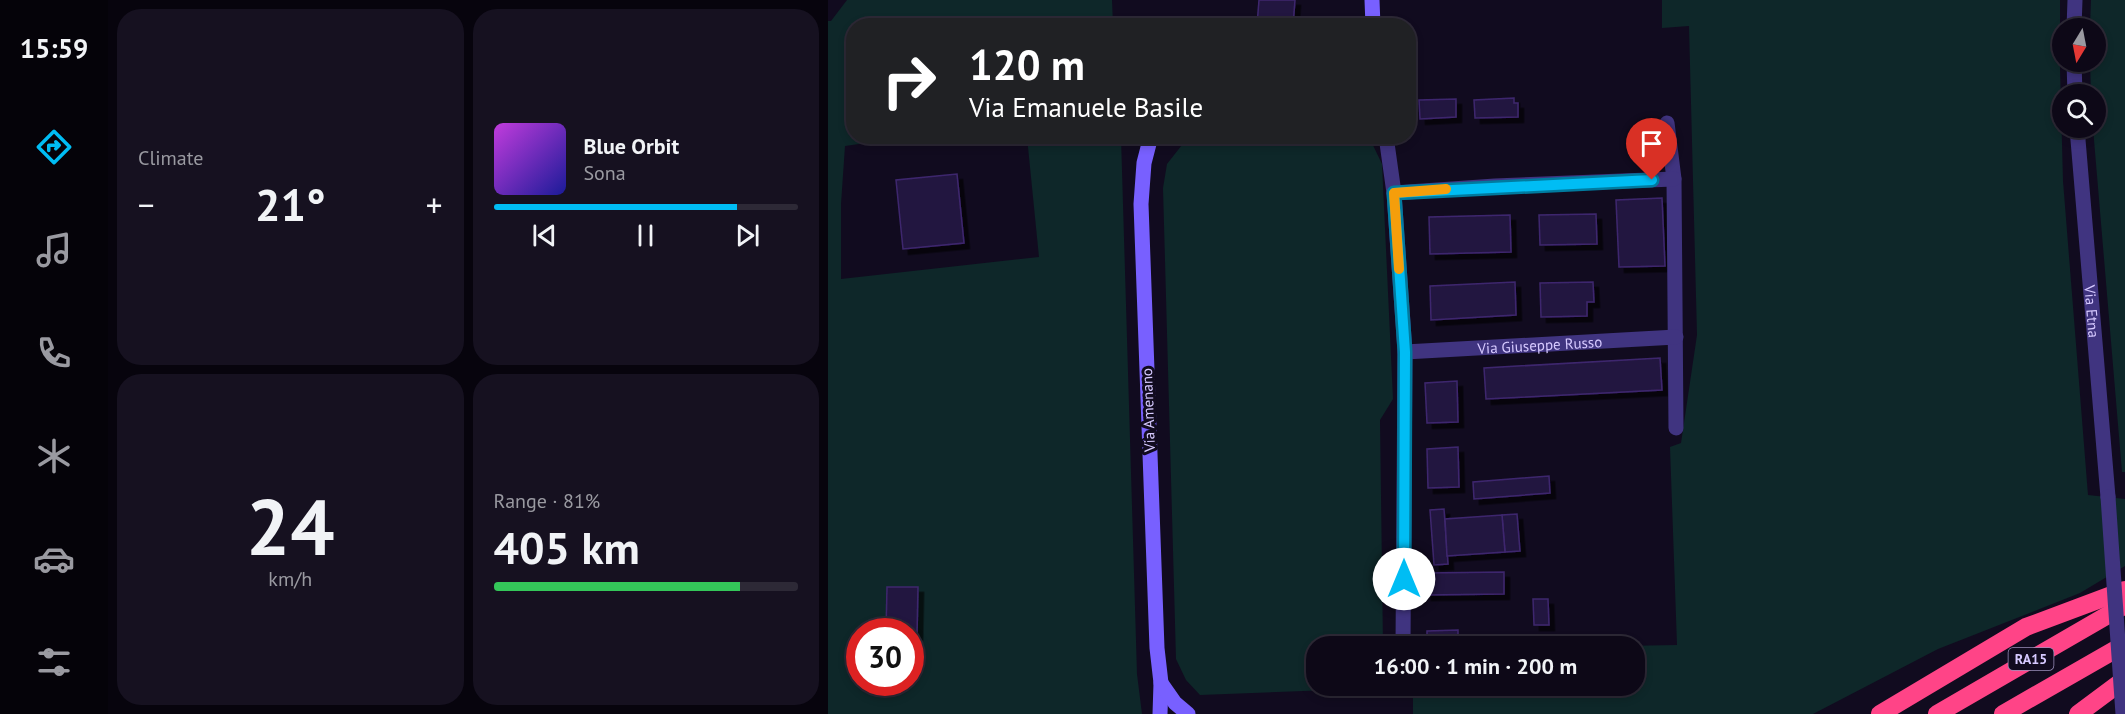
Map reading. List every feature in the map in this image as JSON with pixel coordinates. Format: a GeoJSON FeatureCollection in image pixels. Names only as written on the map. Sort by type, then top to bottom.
{"type":"FeatureCollection","features":[{"type":"Feature","properties":{"kind":"highway"},"geometry":{"type":"LineString","coordinates":[[1880,714],[2026,627],[2125,590]]}},
{"type":"Feature","properties":{"kind":"highway","name":"RA15"},"geometry":{"type":"LineString","coordinates":[[1937,714],[2125,605]]}},
{"type":"Feature","properties":{"kind":"highway","name":"RA15"},"geometry":{"type":"LineString","coordinates":[[2003,714],[2125,644]]}},
{"type":"Feature","properties":{"kind":"highway"},"geometry":{"type":"LineString","coordinates":[[2078,714],[2125,679]]}},
{"type":"Feature","properties":{"kind":"main road"},"geometry":{"type":"LineString","coordinates":[[1372,0],[1373,18]]}},
{"type":"Feature","properties":{"kind":"main road","name":"Via Amenano"},"geometry":{"type":"LineString","coordinates":[[1149,144],[1144,163],[1141,204],[1157,648],[1161,683],[1160,714]]}},
{"type":"Feature","properties":{"kind":"main road"},"geometry":{"type":"LineString","coordinates":[[1161,683],[1175,703],[1188,714]]}},
{"type":"Feature","properties":{"kind":"street"},"geometry":{"type":"LineString","coordinates":[[2074,0],[2074,18]]}},
{"type":"Feature","properties":{"kind":"street"},"geometry":{"type":"LineString","coordinates":[[1667,123],[1674,179],[1676,428]]}},
{"type":"Feature","properties":{"kind":"street","name":"Via Etna"},"geometry":{"type":"LineString","coordinates":[[2078,138],[2108,497],[2123,714]]}},
{"type":"Feature","properties":{"kind":"street"},"geometry":{"type":"LineString","coordinates":[[1387,144],[1394,193],[1405,352],[1403,636]]}},
{"type":"Feature","properties":{"kind":"street"},"geometry":{"type":"LineString","coordinates":[[1394,193],[1507,185],[1674,179]]}},
{"type":"Feature","properties":{"kind":"street","name":"Via Giuseppe Russo"},"geometry":{"type":"LineString","coordinates":[[1405,352],[1676,337]]}},
{"type":"Feature","properties":{"kind":"green space"},"geometry":{"type":"Polygon","coordinates":[[[847,0],[1112,0],[1113,18],[846,18],[846,144],[859,144],[845,146],[841,204],[841,279],[1039,257],[1028,144],[1121,144],[1137,674],[1142,714],[828,714],[828,21],[831,21],[847,0]]]}},
{"type":"Feature","properties":{"kind":"green space"},"geometry":{"type":"Polygon","coordinates":[[[1662,0],[2060,0],[2060,18],[2052,18],[2052,72],[2060,72],[2060,84],[2052,84],[2052,138],[2062,138],[2063,181],[2088,495],[2125,499],[2125,566],[2080,593],[1938,649],[1813,714],[1413,714],[1413,696],[1645,696],[1645,646],[1677,645],[1670,447],[1681,443],[1697,335],[1689,26],[1662,28],[1662,0]]]}},
{"type":"Feature","properties":{"kind":"green space"},"geometry":{"type":"Polygon","coordinates":[[[2091,0],[2125,0],[2125,472],[2122,472],[2094,138],[2106,138],[2106,84],[2091,84],[2090,72],[2106,72],[2106,18],[2090,18],[2091,0]]]}},
{"type":"Feature","properties":{"kind":"green space"},"geometry":{"type":"Polygon","coordinates":[[[1183,144],[1372,144],[1382,164],[1393,399],[1380,420],[1383,636],[1306,636],[1306,691],[1200,695],[1186,680],[1176,659],[1163,188],[1167,164],[1183,144]]]}},
{"type":"Feature","properties":{"kind":"building"},"geometry":{"type":"Polygon","coordinates":[[[1259,0],[1295,0],[1294,18],[1258,18],[1259,0]]]}},
{"type":"Feature","properties":{"kind":"building"},"geometry":{"type":"Polygon","coordinates":[[[1514,98],[1514,103],[1518,103],[1518,117],[1475,118],[1474,100],[1514,98]]]}},
{"type":"Feature","properties":{"kind":"building"},"geometry":{"type":"Polygon","coordinates":[[[1456,99],[1456,117],[1420,119],[1419,100],[1456,99]]]}},
{"type":"Feature","properties":{"kind":"building"},"geometry":{"type":"Polygon","coordinates":[[[957,174],[964,243],[903,249],[896,180],[957,174]]]}},
{"type":"Feature","properties":{"kind":"building"},"geometry":{"type":"Polygon","coordinates":[[[1662,198],[1665,266],[1619,267],[1616,200],[1662,198]]]}},
{"type":"Feature","properties":{"kind":"building"},"geometry":{"type":"Polygon","coordinates":[[[1596,214],[1597,244],[1540,245],[1539,215],[1596,214]]]}},
{"type":"Feature","properties":{"kind":"building"},"geometry":{"type":"Polygon","coordinates":[[[1510,215],[1511,252],[1430,254],[1429,217],[1510,215]]]}},
{"type":"Feature","properties":{"kind":"building"},"geometry":{"type":"Polygon","coordinates":[[[1515,282],[1516,315],[1431,320],[1430,286],[1515,282]]]}},
{"type":"Feature","properties":{"kind":"building"},"geometry":{"type":"Polygon","coordinates":[[[1593,282],[1594,302],[1587,302],[1587,316],[1541,317],[1540,283],[1593,282]]]}},
{"type":"Feature","properties":{"kind":"building"},"geometry":{"type":"Polygon","coordinates":[[[1660,358],[1662,390],[1486,399],[1484,368],[1660,358]]]}},
{"type":"Feature","properties":{"kind":"building"},"geometry":{"type":"Polygon","coordinates":[[[1457,381],[1458,422],[1427,423],[1425,383],[1457,381]]]}},
{"type":"Feature","properties":{"kind":"building"},"geometry":{"type":"Polygon","coordinates":[[[1458,447],[1459,487],[1428,488],[1427,449],[1458,447]]]}},
{"type":"Feature","properties":{"kind":"building"},"geometry":{"type":"Polygon","coordinates":[[[1549,476],[1550,493],[1474,499],[1473,482],[1549,476]]]}},
{"type":"Feature","properties":{"kind":"building"},"geometry":{"type":"Polygon","coordinates":[[[1444,509],[1448,564],[1434,565],[1430,510],[1444,509]]]}},
{"type":"Feature","properties":{"kind":"building"},"geometry":{"type":"Polygon","coordinates":[[[1517,514],[1520,551],[1505,552],[1502,515],[1517,514]]]}},
{"type":"Feature","properties":{"kind":"building"},"geometry":{"type":"Polygon","coordinates":[[[1502,515],[1505,552],[1447,556],[1445,519],[1502,515]]]}},
{"type":"Feature","properties":{"kind":"building"},"geometry":{"type":"Polygon","coordinates":[[[1504,572],[1504,594],[1426,595],[1425,573],[1504,572]]]}},
{"type":"Feature","properties":{"kind":"building"},"geometry":{"type":"Polygon","coordinates":[[[887,587],[918,587],[917,618],[886,618],[887,587]]]}},
{"type":"Feature","properties":{"kind":"building"},"geometry":{"type":"Polygon","coordinates":[[[1533,599],[1548,599],[1549,625],[1534,625],[1533,599]]]}},
{"type":"Feature","properties":{"kind":"building"},"geometry":{"type":"Polygon","coordinates":[[[1458,630],[1458,636],[1427,636],[1427,631],[1458,630]]]}},
{"type":"Feature","properties":{"kind":"slow traffic"},"geometry":{"type":"LineString","coordinates":[[1399,269],[1394,193],[1446,189]]}},
{"type":"Feature","properties":{"kind":"route"},"geometry":{"type":"LineString","coordinates":[[1404,579],[1405,352],[1394,193],[1495,186],[1652,180]]}}]}
